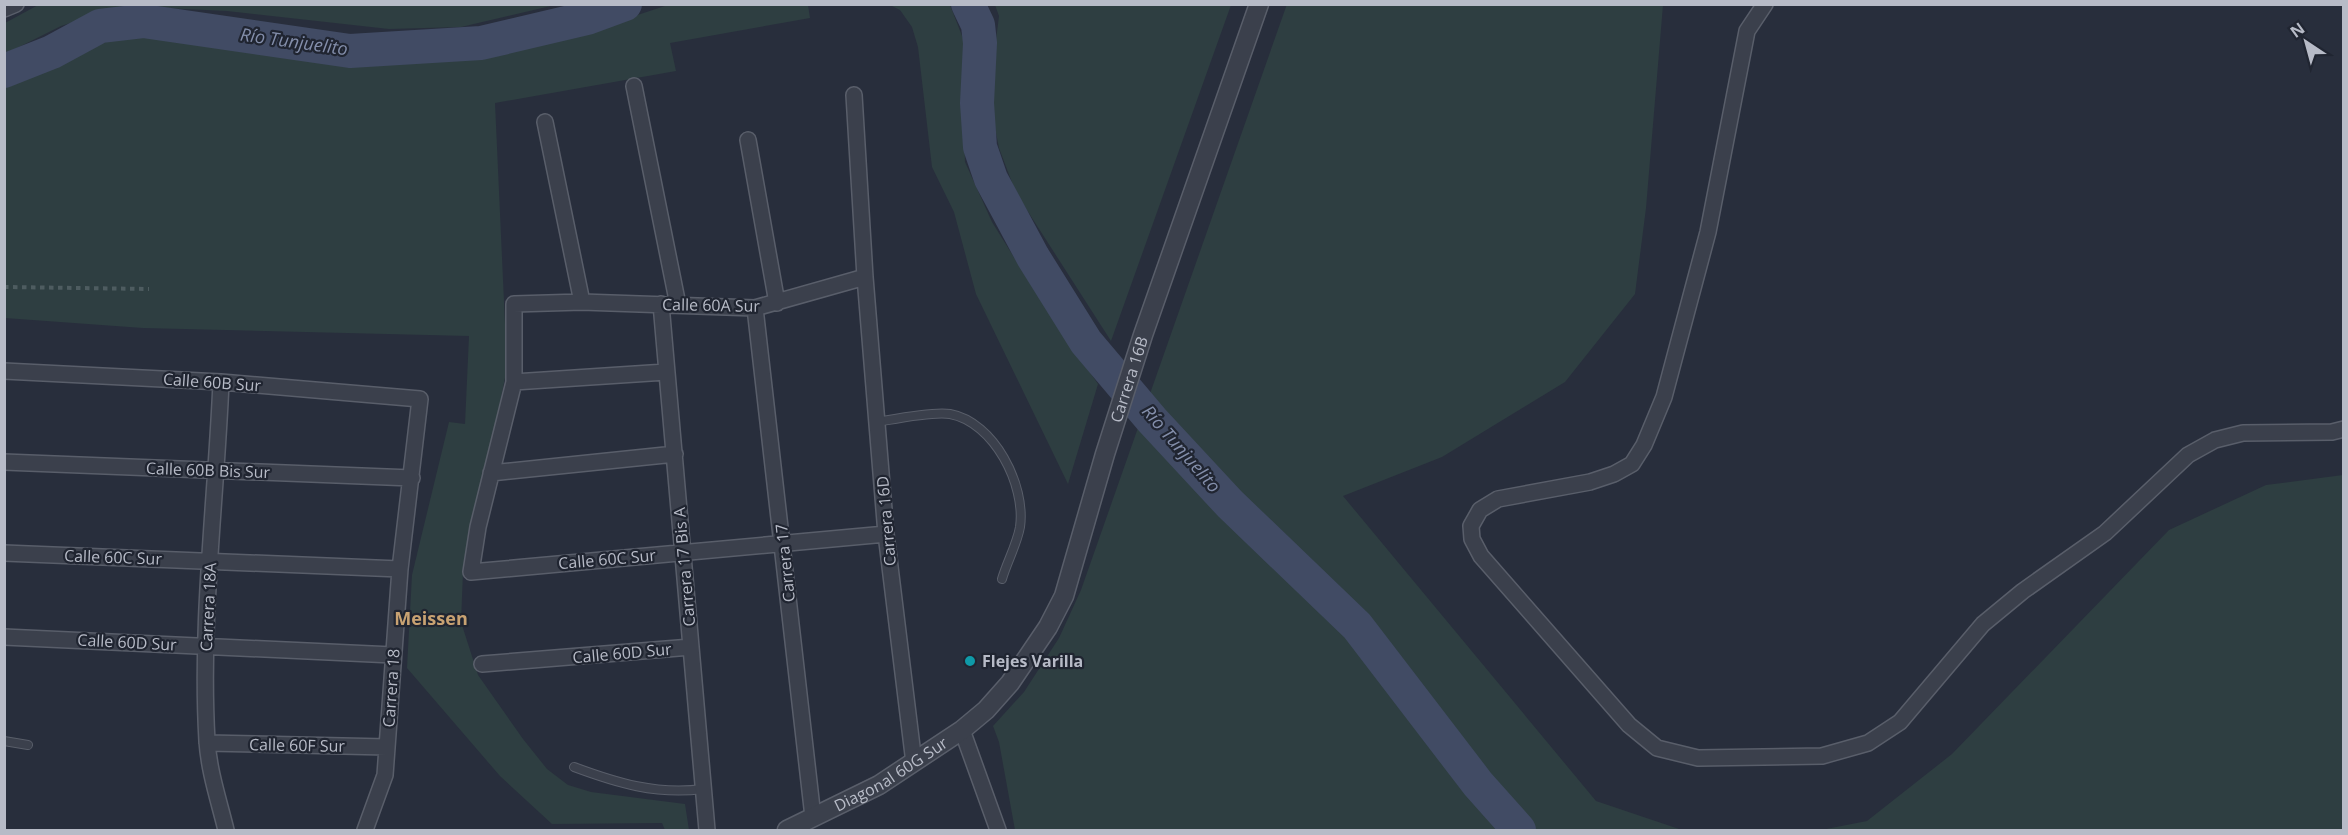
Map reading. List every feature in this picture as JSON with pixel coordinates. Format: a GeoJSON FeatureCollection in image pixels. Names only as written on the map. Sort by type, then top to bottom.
{"type":"FeatureCollection","features":[{"type":"Feature","properties":{"kind":"street"},"geometry":{"type":"LineString","coordinates":[[4,9],[16,4]]}},
{"type":"Feature","properties":{"kind":"street","name":"Carrera 16B"},"geometry":{"type":"LineString","coordinates":[[962,730],[986,710],[1027,661],[1064,596],[1105,454],[1143,335],[1259,4]]}},
{"type":"Feature","properties":{"kind":"street"},"geometry":{"type":"LineString","coordinates":[[1765,4],[1747,31],[1708,232],[1664,397],[1644,445],[1632,464],[1614,474],[1590,482],[1498,498],[1480,510],[1471,526],[1472,539],[1481,556],[1629,725],[1657,748],[1698,758],[1822,756],[1868,743],[1900,722],[1983,624],[2023,591],[2105,533],[2188,455],[2215,440],[2243,434],[2332,432],[2343,429]]}},
{"type":"Feature","properties":{"kind":"street"},"geometry":{"type":"LineString","coordinates":[[634,86],[678,305]]}},
{"type":"Feature","properties":{"kind":"street"},"geometry":{"type":"LineString","coordinates":[[854,95],[865,278]]}},
{"type":"Feature","properties":{"kind":"street"},"geometry":{"type":"LineString","coordinates":[[544,122],[582,302]]}},
{"type":"Feature","properties":{"kind":"street"},"geometry":{"type":"LineString","coordinates":[[747,140],[777,303]]}},
{"type":"Feature","properties":{"kind":"street","name":"Calle 60A Sur"},"geometry":{"type":"LineString","coordinates":[[514,382],[514,304],[582,302],[755,308],[865,278]]}},
{"type":"Feature","properties":{"kind":"street","name":"Carrera 16D"},"geometry":{"type":"LineString","coordinates":[[865,278],[886,534],[914,763]]}},
{"type":"Feature","properties":{"kind":"street","name":"Carrera 17 Bis A"},"geometry":{"type":"LineString","coordinates":[[661,304],[707,831]]}},
{"type":"Feature","properties":{"kind":"street","name":"Carrera 17"},"geometry":{"type":"LineString","coordinates":[[755,308],[813,817]]}},
{"type":"Feature","properties":{"kind":"street","name":"Calle 60B Sur"},"geometry":{"type":"LineString","coordinates":[[4,371],[221,382],[420,399]]}},
{"type":"Feature","properties":{"kind":"street"},"geometry":{"type":"LineString","coordinates":[[666,372],[514,382],[491,473],[675,454]]}},
{"type":"Feature","properties":{"kind":"street","name":"Carrera 18A"},"geometry":{"type":"LineString","coordinates":[[221,382],[206,646],[207,743],[212,775],[226,831]]}},
{"type":"Feature","properties":{"kind":"street","name":"Carrera 18"},"geometry":{"type":"LineString","coordinates":[[365,831],[382,785],[387,747],[400,569],[420,399]]}},
{"type":"Feature","properties":{"kind":"street","name":"Calle 60B Bis Sur"},"geometry":{"type":"LineString","coordinates":[[4,462],[411,478]]}},
{"type":"Feature","properties":{"kind":"street","name":"Calle 60C Sur"},"geometry":{"type":"LineString","coordinates":[[491,473],[478,527],[471,572],[886,534]]}},
{"type":"Feature","properties":{"kind":"street","name":"Calle 60C Sur"},"geometry":{"type":"LineString","coordinates":[[4,553],[400,569]]}},
{"type":"Feature","properties":{"kind":"street","name":"Calle 60D Sur"},"geometry":{"type":"LineString","coordinates":[[4,637],[393,655]]}},
{"type":"Feature","properties":{"kind":"street","name":"Calle 60D Sur"},"geometry":{"type":"LineString","coordinates":[[482,664],[691,647]]}},
{"type":"Feature","properties":{"kind":"street"},"geometry":{"type":"LineString","coordinates":[[962,730],[998,831]]}},
{"type":"Feature","properties":{"kind":"street","name":"Diagonal 60G Sur"},"geometry":{"type":"LineString","coordinates":[[787,831],[879,785],[962,730]]}},
{"type":"Feature","properties":{"kind":"street","name":"Calle 60F Sur"},"geometry":{"type":"LineString","coordinates":[[207,743],[387,747]]}},
{"type":"Feature","properties":{"kind":"lane"},"geometry":{"type":"LineString","coordinates":[[877,422],[948,414],[965,419],[986,434],[1007,463],[1018,488],[1020,526],[1002,579]]}},
{"type":"Feature","properties":{"kind":"lane"},"geometry":{"type":"LineString","coordinates":[[4,741],[28,745]]}},
{"type":"Feature","properties":{"kind":"lane"},"geometry":{"type":"LineString","coordinates":[[574,767],[622,784],[647,789],[687,791],[703,789]]}},
{"type":"Feature","properties":{"kind":"path"},"geometry":{"type":"LineString","coordinates":[[4,287],[149,289]]}},
{"type":"Feature","properties":{"kind":"shaded area"},"geometry":{"type":"Polygon","coordinates":[[[40,4],[555,5],[461,27],[389,29],[227,11],[141,7],[104,12],[61,26],[5,54],[5,23],[40,4]]]}},
{"type":"Feature","properties":{"kind":"shaded area"},"geometry":{"type":"Polygon","coordinates":[[[1287,4],[1663,5],[1646,208],[1635,294],[1565,382],[1442,457],[1343,496],[1596,801],[1682,830],[1015,830],[999,742],[993,726],[1024,692],[1059,638],[1081,590],[1287,4]]]}},
{"type":"Feature","properties":{"kind":"shaded area"},"geometry":{"type":"Polygon","coordinates":[[[668,5],[808,5],[810,18],[670,43],[676,71],[495,103],[507,368],[491,447],[471,524],[463,572],[461,622],[478,675],[547,769],[568,785],[591,792],[685,804],[689,830],[665,830],[662,823],[552,824],[500,776],[407,668],[412,575],[449,422],[465,424],[469,336],[143,328],[5,318],[4,84],[118,37],[151,34],[217,41],[362,64],[459,58],[601,27],[668,5]]]}},
{"type":"Feature","properties":{"kind":"shaded area"},"geometry":{"type":"Polygon","coordinates":[[[890,5],[950,5],[964,41],[965,162],[992,222],[1048,312],[1098,384],[1068,484],[976,294],[954,212],[932,167],[918,47],[912,27],[900,10],[890,5]]]}},
{"type":"Feature","properties":{"kind":"shaded area"},"geometry":{"type":"Polygon","coordinates":[[[995,5],[1231,5],[1111,341],[1016,193],[999,148],[989,97],[999,16],[995,5]]]}},
{"type":"Feature","properties":{"kind":"shaded area"},"geometry":{"type":"Polygon","coordinates":[[[2343,475],[2343,830],[1821,830],[1867,821],[1952,754],[2169,530],[2266,485],[2343,475]]]}},
{"type":"Feature","properties":{"kind":"waterway","name":"Río Tunjuelito"},"geometry":{"type":"LineString","coordinates":[[4,71],[52,52],[100,26],[143,21],[350,51],[481,43],[587,18],[625,4]]}},
{"type":"Feature","properties":{"kind":"waterway","name":"Río Tunjuelito"},"geometry":{"type":"LineString","coordinates":[[968,4],[978,25],[980,43],[977,103],[980,147],[991,179],[1033,257],[1086,342],[1152,420],[1230,504],[1357,626],[1478,784],[1519,830]]}},
{"type":"Feature","properties":{"kind":"place","name":"Flejes Varilla"},"geometry":{"type":"Point","coordinates":[970,661]}},
{"type":"Feature","properties":{"kind":"district","name":"Meissen"},"geometry":{"type":"Point","coordinates":[431,619]}}]}
